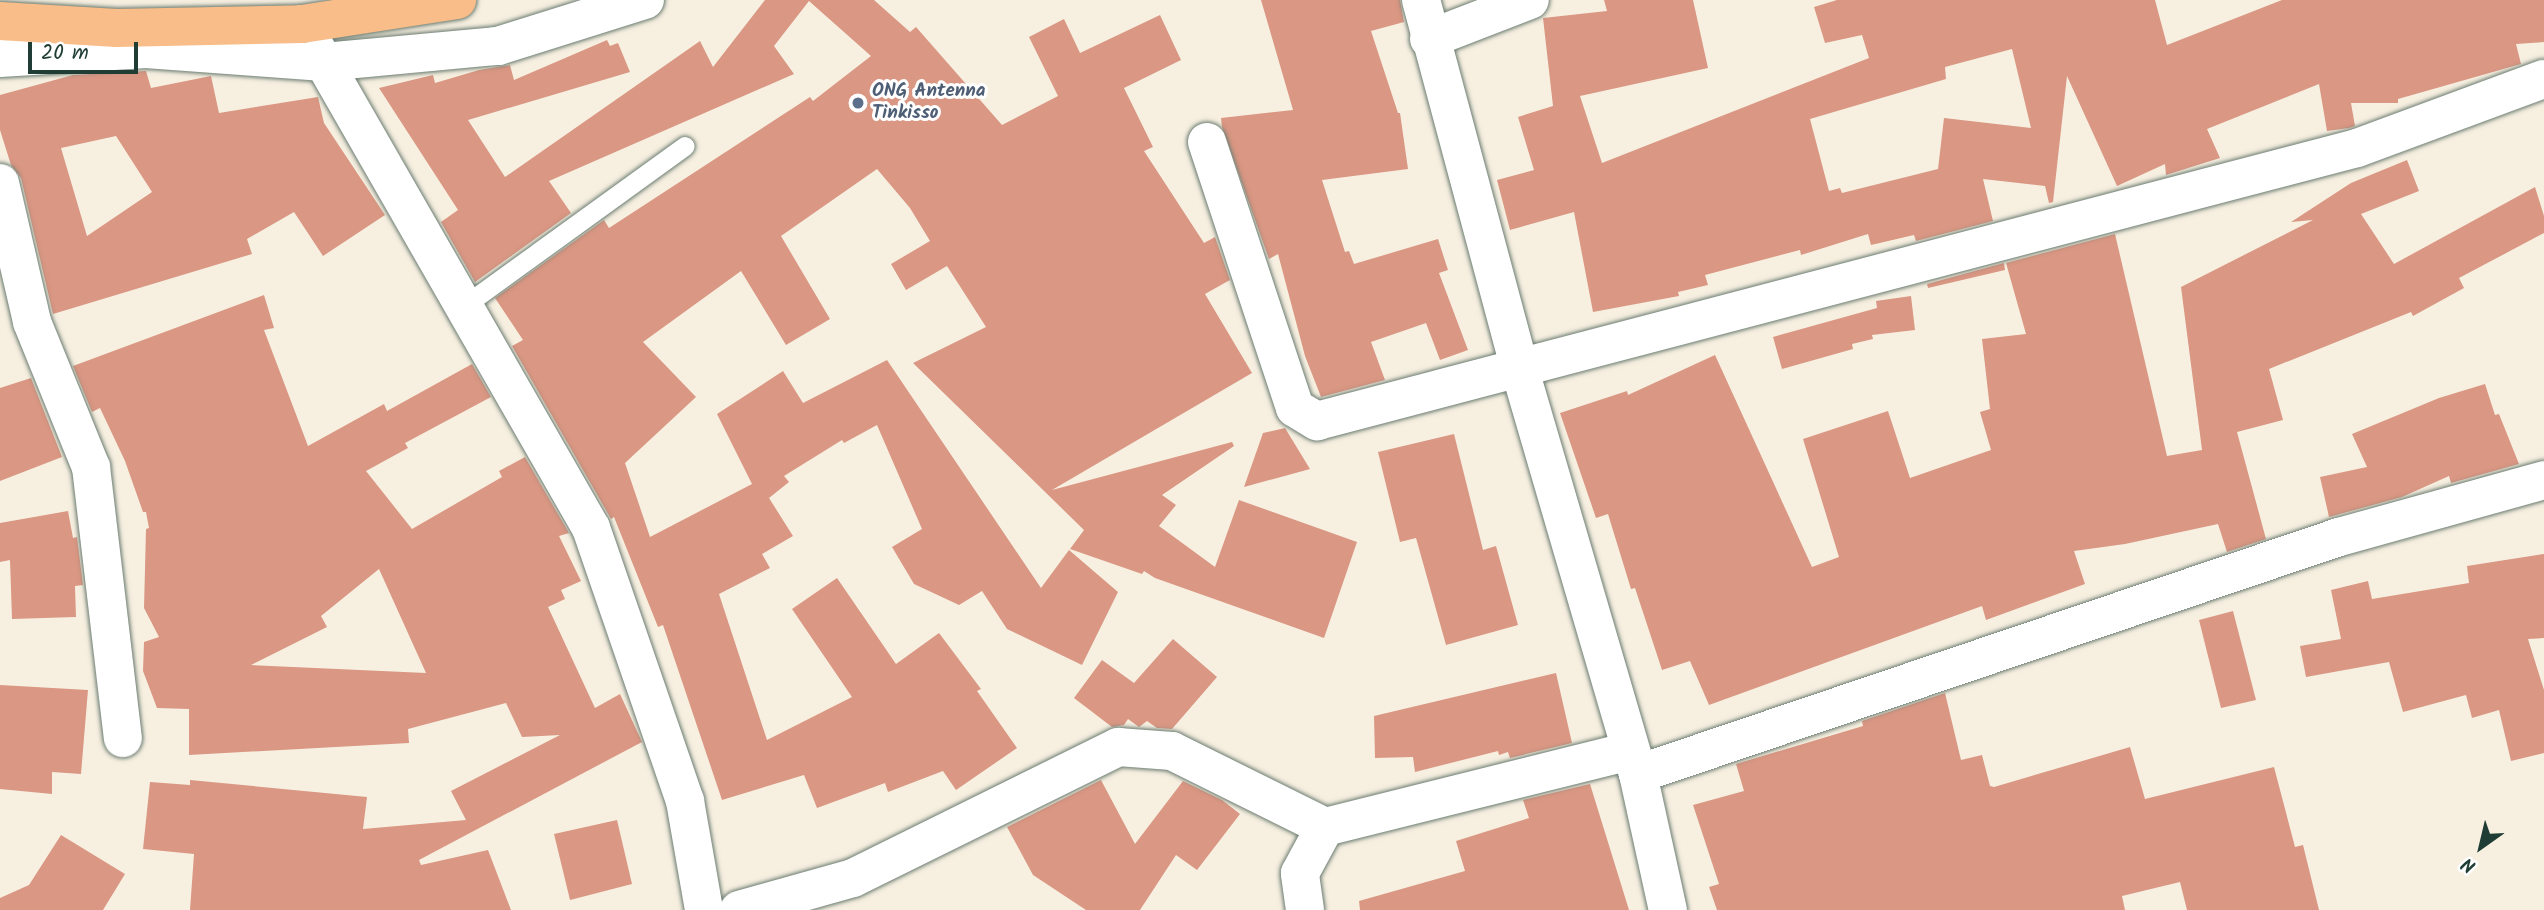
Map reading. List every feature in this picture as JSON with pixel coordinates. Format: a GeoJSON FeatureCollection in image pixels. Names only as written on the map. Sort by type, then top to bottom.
{"type":"FeatureCollection","features":[{"type":"Feature","properties":{"kind":"main road"},"geometry":{"type":"LineString","coordinates":[[0,22],[117,28],[302,24],[457,0]]}},
{"type":"Feature","properties":{"kind":"street"},"geometry":{"type":"LineString","coordinates":[[0,58],[146,50],[324,62],[498,46],[645,0]]}},
{"type":"Feature","properties":{"kind":"street"},"geometry":{"type":"LineString","coordinates":[[1421,0],[1429,39],[1519,367],[1634,762],[1668,910]]}},
{"type":"Feature","properties":{"kind":"street"},"geometry":{"type":"LineString","coordinates":[[1429,39],[1530,0]]}},
{"type":"Feature","properties":{"kind":"street"},"geometry":{"type":"LineString","coordinates":[[302,24],[466,305],[591,528],[685,801],[704,910]]}},
{"type":"Feature","properties":{"kind":"street"},"geometry":{"type":"LineString","coordinates":[[1207,142],[1295,408],[1317,421],[2357,148],[2544,79]]}},
{"type":"Feature","properties":{"kind":"street"},"geometry":{"type":"LineString","coordinates":[[0,183],[32,322],[91,467],[123,738]]}},
{"type":"Feature","properties":{"kind":"street"},"geometry":{"type":"LineString","coordinates":[[739,910],[858,894],[1118,747],[1172,751],[1325,827],[1634,762],[2339,537],[2544,480]]}},
{"type":"Feature","properties":{"kind":"street"},"geometry":{"type":"LineString","coordinates":[[1305,910],[1300,873],[1325,827]]}},
{"type":"Feature","properties":{"kind":"lane"},"geometry":{"type":"LineString","coordinates":[[466,305],[685,146]]}},
{"type":"Feature","properties":{"kind":"building"},"geometry":{"type":"Polygon","coordinates":[[[765,0],[874,0],[910,32],[916,27],[1002,125],[1058,96],[1029,37],[1064,19],[1080,53],[1160,15],[1181,60],[1124,88],[1153,147],[1144,151],[1204,243],[1215,237],[1230,280],[1205,294],[1252,373],[1052,490],[1232,442],[1234,446],[1162,495],[1176,505],[1159,526],[1215,567],[1239,500],[1357,542],[1324,638],[1155,578],[1144,571],[1142,574],[1070,549],[1084,530],[913,363],[986,327],[947,266],[906,290],[891,264],[930,241],[910,208],[877,169],[781,236],[830,319],[786,345],[741,271],[643,342],[696,397],[625,463],[650,537],[752,484],[717,414],[783,371],[803,403],[887,360],[1041,588],[1069,550],[1118,592],[1082,665],[1007,629],[982,591],[959,605],[914,584],[892,547],[922,529],[877,425],[844,443],[842,440],[784,476],[789,482],[769,498],[793,536],[762,554],[770,568],[719,594],[767,740],[852,697],[792,609],[837,578],[896,664],[939,633],[981,689],[977,691],[1017,748],[956,790],[943,771],[888,792],[885,783],[817,808],[804,775],[722,800],[663,625],[658,627],[614,517],[611,519],[512,346],[523,340],[495,298],[604,220],[609,228],[810,97],[813,101],[871,56],[809,1],[774,46],[794,74],[549,181],[571,213],[475,282],[441,222],[458,210],[379,88],[433,75],[435,83],[479,70],[510,65],[514,80],[607,40],[610,46],[618,43],[630,72],[468,120],[505,177],[700,41],[713,67],[765,0]]]}},
{"type":"Feature","properties":{"kind":"building"},"geometry":{"type":"Polygon","coordinates":[[[1261,0],[1400,0],[1404,22],[1371,31],[1400,113],[1408,169],[1322,180],[1345,252],[1349,251],[1354,264],[1438,239],[1448,270],[1439,273],[1468,350],[1440,360],[1426,323],[1371,342],[1385,380],[1321,397],[1305,356],[1278,254],[1269,259],[1222,127],[1221,118],[1293,110],[1261,0]]]}},
{"type":"Feature","properties":{"kind":"building"},"geometry":{"type":"Polygon","coordinates":[[[1604,0],[1693,0],[1708,68],[1580,96],[1602,163],[1869,58],[1862,35],[1825,43],[1814,7],[1837,0],[2155,0],[2167,45],[2282,0],[2544,0],[2544,42],[2516,44],[2521,64],[2398,99],[2398,103],[2351,103],[2355,126],[2349,128],[2327,131],[2319,84],[2207,129],[2220,158],[2166,175],[2165,164],[2117,186],[2067,76],[2053,202],[2049,203],[2045,186],[1983,179],[1993,221],[1916,241],[1914,235],[1871,245],[1868,234],[1801,255],[1800,250],[1705,275],[1708,285],[1678,292],[1679,296],[1593,312],[1574,212],[1510,230],[1497,180],[1534,170],[1518,117],[1553,106],[1543,18],[1607,11],[1604,0]],[[2012,49],[1945,67],[1946,79],[1810,119],[1829,191],[1840,188],[1842,193],[1938,169],[1944,118],[2031,128],[2012,49]]]}},
{"type":"Feature","properties":{"kind":"building"},"geometry":{"type":"Polygon","coordinates":[[[146,71],[151,88],[211,76],[219,113],[318,97],[324,123],[385,215],[323,256],[294,212],[247,239],[252,254],[53,314],[21,178],[11,165],[0,130],[0,95],[73,75],[146,71]],[[116,136],[61,148],[87,236],[152,192],[116,136]]]}},
{"type":"Feature","properties":{"kind":"building"},"geometry":{"type":"Polygon","coordinates":[[[2407,160],[2419,191],[2361,214],[2394,264],[2535,187],[2544,216],[2544,233],[2459,278],[2464,288],[2413,316],[2411,312],[2269,369],[2283,420],[2237,432],[2266,539],[2227,552],[2218,524],[2125,544],[2074,551],[2085,584],[1986,620],[1982,606],[1709,705],[1690,661],[1662,670],[1635,588],[1631,589],[1608,514],[1596,518],[1560,413],[1627,391],[1628,395],[1715,355],[1812,567],[1839,557],[1803,439],[1888,411],[1910,478],[1991,450],[1980,412],[1990,409],[1982,339],[2026,334],[2006,263],[2115,234],[2167,456],[2202,450],[2181,287],[2313,220],[2291,222],[2351,183],[2407,160]]]}},
{"type":"Feature","properties":{"kind":"building"},"geometry":{"type":"Polygon","coordinates":[[[2004,263],[2005,270],[1928,288],[1927,284],[2004,263]]]}},
{"type":"Feature","properties":{"kind":"building"},"geometry":{"type":"Polygon","coordinates":[[[264,295],[274,328],[264,330],[308,446],[384,404],[387,411],[472,364],[491,397],[405,443],[408,448],[366,471],[412,529],[502,477],[499,471],[525,457],[569,533],[559,536],[581,581],[561,590],[565,599],[548,607],[595,708],[620,694],[642,742],[419,860],[421,865],[488,850],[511,910],[190,910],[194,854],[143,849],[150,782],[190,785],[190,780],[367,797],[363,829],[466,820],[451,791],[560,735],[522,737],[506,703],[408,729],[409,743],[189,755],[189,709],[157,708],[143,671],[144,642],[159,637],[144,608],[146,529],[149,528],[146,512],[143,512],[125,461],[100,408],[92,412],[73,366],[264,295]],[[379,569],[321,616],[327,627],[251,665],[426,673],[379,569]]]}},
{"type":"Feature","properties":{"kind":"building"},"geometry":{"type":"Polygon","coordinates":[[[1911,296],[1915,330],[1872,335],[1873,339],[1852,344],[1853,349],[1782,369],[1773,337],[1877,308],[1876,301],[1911,296]]]}},
{"type":"Feature","properties":{"kind":"building"},"geometry":{"type":"Polygon","coordinates":[[[31,378],[62,457],[0,481],[0,388],[31,378]]]}},
{"type":"Feature","properties":{"kind":"building"},"geometry":{"type":"Polygon","coordinates":[[[2485,384],[2495,415],[2499,414],[2519,464],[2451,483],[2449,476],[2402,497],[2329,517],[2320,477],[2367,467],[2352,434],[2439,398],[2485,384]]]}},
{"type":"Feature","properties":{"kind":"building"},"geometry":{"type":"Polygon","coordinates":[[[1285,428],[1310,469],[1244,487],[1263,433],[1285,428]]]}},
{"type":"Feature","properties":{"kind":"building"},"geometry":{"type":"Polygon","coordinates":[[[1454,434],[1483,550],[1496,546],[1518,625],[1446,645],[1416,538],[1400,542],[1378,452],[1454,434]]]}},
{"type":"Feature","properties":{"kind":"building"},"geometry":{"type":"Polygon","coordinates":[[[68,511],[73,538],[77,537],[83,585],[75,586],[76,617],[12,619],[10,560],[0,562],[0,523],[68,511]]]}},
{"type":"Feature","properties":{"kind":"building"},"geometry":{"type":"Polygon","coordinates":[[[2544,554],[2544,638],[2528,639],[2544,690],[2544,753],[2511,761],[2499,710],[2472,718],[2466,695],[2403,712],[2389,662],[2306,677],[2300,646],[2341,639],[2331,590],[2368,581],[2372,599],[2469,583],[2467,566],[2544,554]]]}},
{"type":"Feature","properties":{"kind":"building"},"geometry":{"type":"Polygon","coordinates":[[[2233,611],[2256,700],[2221,708],[2199,620],[2233,611]]]}},
{"type":"Feature","properties":{"kind":"building"},"geometry":{"type":"Polygon","coordinates":[[[1173,639],[1217,677],[1172,729],[1157,728],[1147,721],[1139,727],[1128,719],[1124,725],[1112,727],[1074,698],[1102,660],[1134,683],[1173,639]]]}},
{"type":"Feature","properties":{"kind":"building"},"geometry":{"type":"Polygon","coordinates":[[[1556,673],[1572,743],[1510,758],[1508,752],[1499,755],[1498,751],[1415,772],[1413,757],[1375,758],[1374,716],[1556,673]]]}},
{"type":"Feature","properties":{"kind":"building"},"geometry":{"type":"Polygon","coordinates":[[[0,685],[88,690],[81,774],[52,772],[52,794],[0,789],[0,685]]]}},
{"type":"Feature","properties":{"kind":"building"},"geometry":{"type":"Polygon","coordinates":[[[1945,693],[1961,760],[1982,755],[1990,786],[1994,787],[2130,747],[2145,799],[2274,767],[2295,847],[2303,845],[2319,910],[2187,910],[2180,882],[2122,896],[2125,910],[1717,910],[1709,887],[1719,884],[1693,805],[1744,791],[1736,764],[1863,726],[1862,721],[1945,693]]]}},
{"type":"Feature","properties":{"kind":"building"},"geometry":{"type":"Polygon","coordinates":[[[1101,780],[1135,844],[1183,781],[1222,800],[1240,814],[1197,870],[1176,855],[1140,910],[1086,910],[1033,875],[1007,827],[1101,780]]]}},
{"type":"Feature","properties":{"kind":"building"},"geometry":{"type":"Polygon","coordinates":[[[1590,784],[1629,910],[1360,910],[1359,901],[1465,871],[1456,841],[1529,818],[1523,800],[1590,784]]]}},
{"type":"Feature","properties":{"kind":"building"},"geometry":{"type":"Polygon","coordinates":[[[617,820],[632,884],[570,900],[554,834],[617,820]]]}},
{"type":"Feature","properties":{"kind":"building"},"geometry":{"type":"Polygon","coordinates":[[[61,835],[125,874],[103,910],[0,910],[0,898],[29,885],[61,835]]]}},
{"type":"Feature","properties":{"kind":"place","name":"ONG Antenna Tinkisso"},"geometry":{"type":"Point","coordinates":[858,103]}}]}
